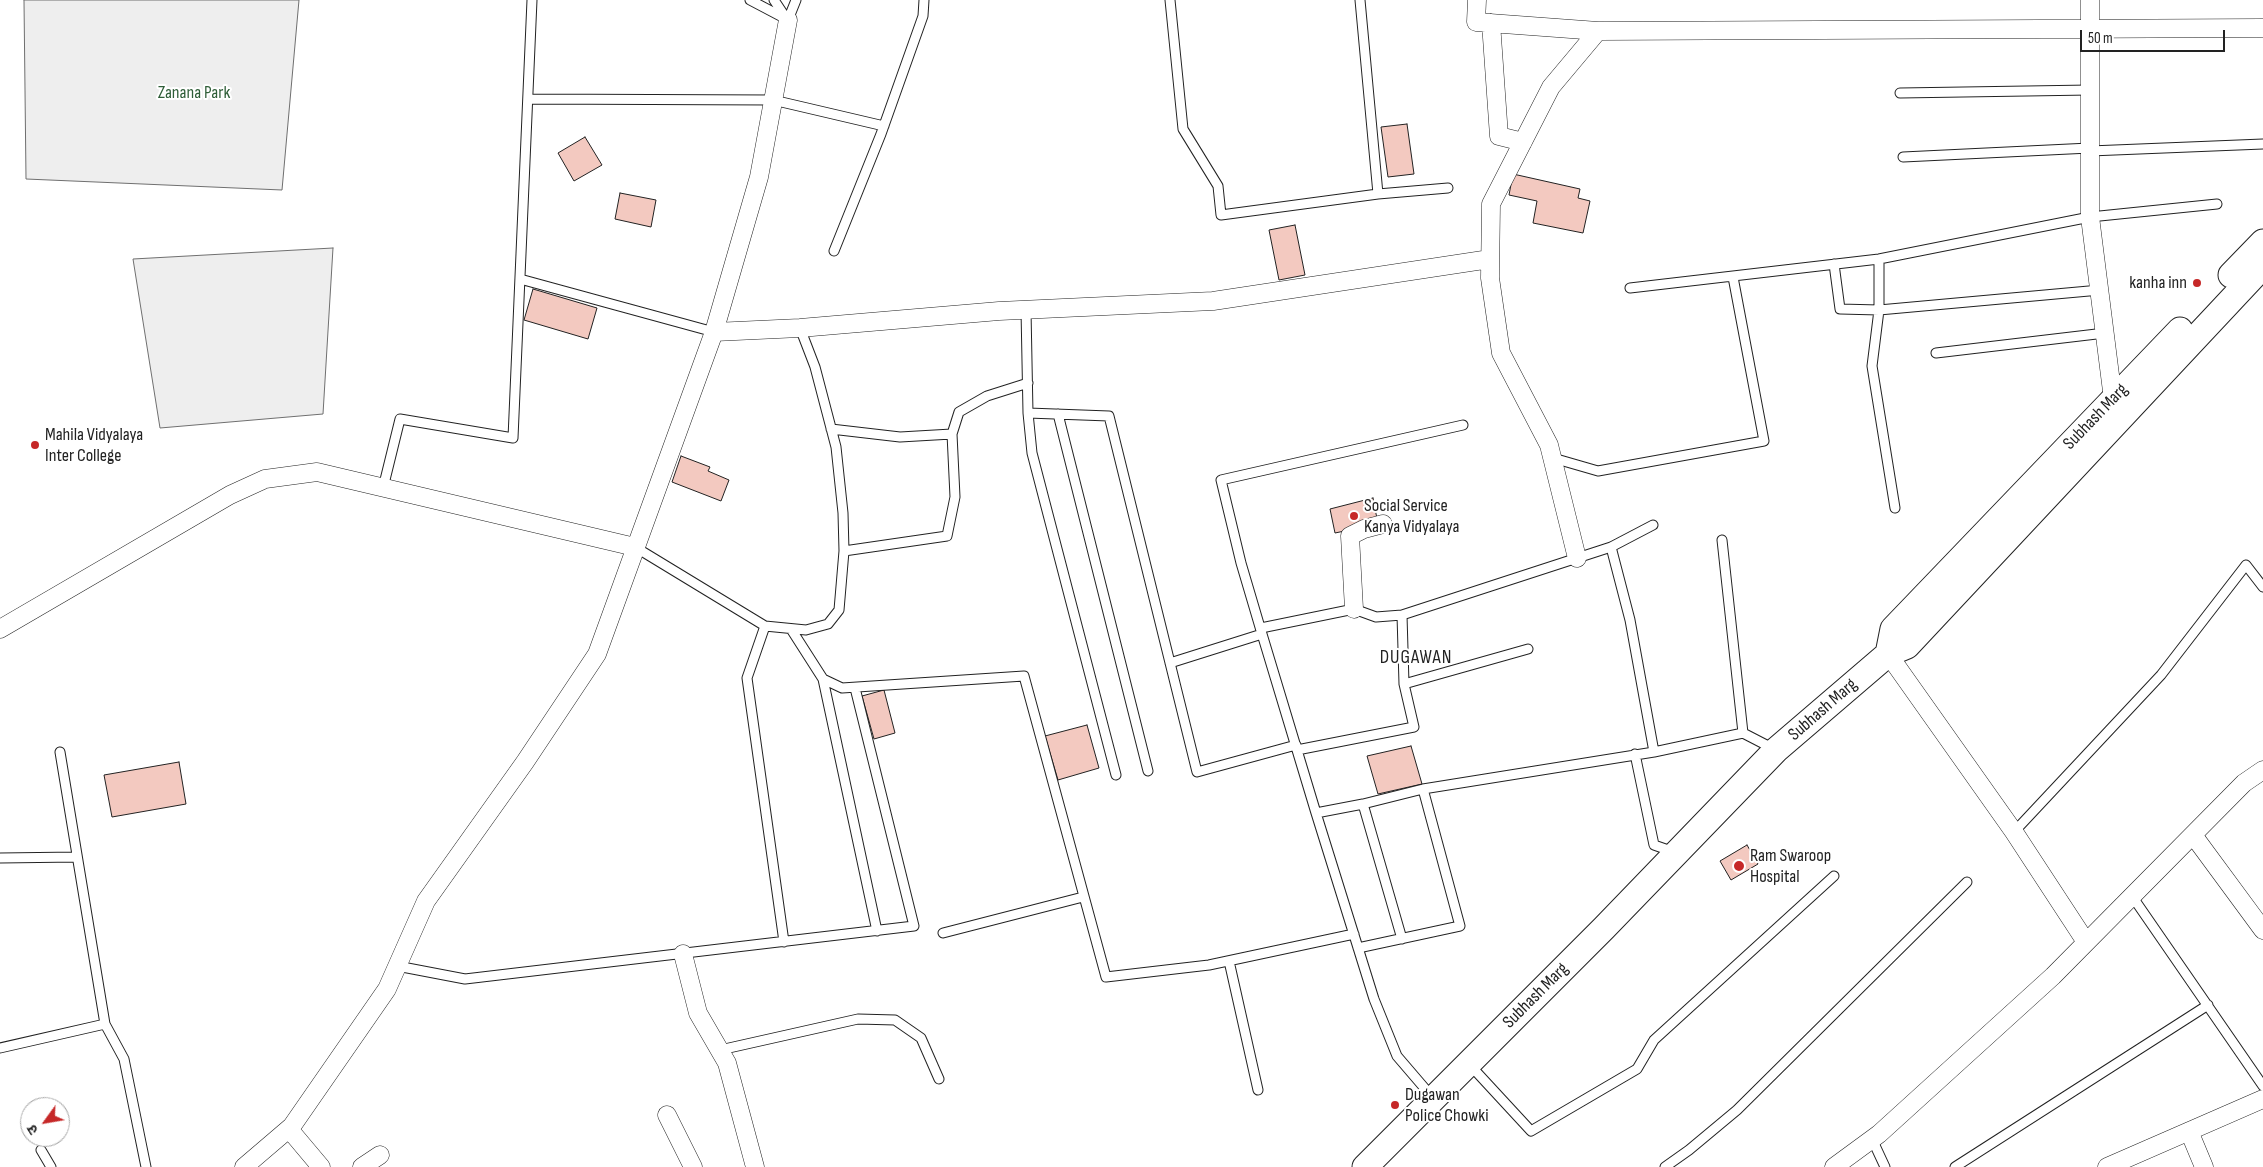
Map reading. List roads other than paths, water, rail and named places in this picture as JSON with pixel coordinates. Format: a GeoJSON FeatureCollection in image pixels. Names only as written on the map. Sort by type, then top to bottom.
{"type":"FeatureCollection","features":[{"type":"Feature","properties":{"kind":"main road","name":"Subhash Marg"},"geometry":{"type":"LineString","coordinates":[[1365,1167],[1677,853],[1776,750],[1888,654],[1907,646],[2263,242]]}},
{"type":"Feature","properties":{"kind":"main road"},"geometry":{"type":"LineString","coordinates":[[2120,406],[2263,266]]}},
{"type":"Feature","properties":{"kind":"street"},"geometry":{"type":"LineString","coordinates":[[1477,0],[1476,22],[1598,31],[2263,28]]}},
{"type":"Feature","properties":{"kind":"street"},"geometry":{"type":"LineString","coordinates":[[2090,0],[2090,217],[2105,333],[2120,406]]}},
{"type":"Feature","properties":{"kind":"street"},"geometry":{"type":"LineString","coordinates":[[244,1167],[289,1128],[386,989],[426,901],[525,762],[597,654],[714,332],[759,177],[788,20]]}},
{"type":"Feature","properties":{"kind":"street"},"geometry":{"type":"LineString","coordinates":[[1491,23],[1499,136],[1523,142]]}},
{"type":"Feature","properties":{"kind":"street"},"geometry":{"type":"LineString","coordinates":[[1577,558],[1549,445],[1501,353],[1490,278],[1491,204],[1551,87],[1598,31]]}},
{"type":"Feature","properties":{"kind":"street"},"geometry":{"type":"LineString","coordinates":[[714,332],[800,328],[1026,310],[1213,301],[1490,259]]}},
{"type":"Feature","properties":{"kind":"street"},"geometry":{"type":"LineString","coordinates":[[0,629],[230,495],[265,479],[317,472],[635,547]]}},
{"type":"Feature","properties":{"kind":"street"},"geometry":{"type":"LineString","coordinates":[[1354,609],[1350,536],[1364,529],[1383,524]]}},
{"type":"Feature","properties":{"kind":"street"},"geometry":{"type":"LineString","coordinates":[[1888,654],[2014,832],[2086,942]]}},
{"type":"Feature","properties":{"kind":"street"},"geometry":{"type":"LineString","coordinates":[[1834,1167],[1872,1139],[2053,976],[2244,783],[2263,770]]}},
{"type":"Feature","properties":{"kind":"street"},"geometry":{"type":"LineString","coordinates":[[2193,834],[2263,930]]}},
{"type":"Feature","properties":{"kind":"street"},"geometry":{"type":"LineString","coordinates":[[683,954],[698,1013],[727,1063],[755,1167]]}},
{"type":"Feature","properties":{"kind":"street"},"geometry":{"type":"LineString","coordinates":[[2107,1167],[2263,1099]]}},
{"type":"Feature","properties":{"kind":"street"},"geometry":{"type":"LineString","coordinates":[[667,1115],[693,1167]]}},
{"type":"Feature","properties":{"kind":"street"},"geometry":{"type":"LineString","coordinates":[[289,1128],[321,1167]]}},
{"type":"Feature","properties":{"kind":"street"},"geometry":{"type":"LineString","coordinates":[[2188,1131],[2204,1167]]}},
{"type":"Feature","properties":{"kind":"street"},"geometry":{"type":"LineString","coordinates":[[362,1167],[380,1155]]}},
{"type":"Feature","properties":{"kind":"lane"},"geometry":{"type":"LineString","coordinates":[[384,488],[400,419],[514,438],[532,0]]}},
{"type":"Feature","properties":{"kind":"lane"},"geometry":{"type":"LineString","coordinates":[[750,0],[788,20]]}},
{"type":"Feature","properties":{"kind":"lane"},"geometry":{"type":"LineString","coordinates":[[774,0],[788,20]]}},
{"type":"Feature","properties":{"kind":"lane"},"geometry":{"type":"LineString","coordinates":[[788,20],[796,0]]}},
{"type":"Feature","properties":{"kind":"lane"},"geometry":{"type":"LineString","coordinates":[[834,251],[884,126],[923,16],[924,0]]}},
{"type":"Feature","properties":{"kind":"lane"},"geometry":{"type":"LineString","coordinates":[[1170,0],[1183,129],[1218,186],[1221,215],[1378,194],[1448,188]]}},
{"type":"Feature","properties":{"kind":"lane"},"geometry":{"type":"LineString","coordinates":[[1360,0],[1378,194]]}},
{"type":"Feature","properties":{"kind":"lane"},"geometry":{"type":"LineString","coordinates":[[1900,93],[2090,90]]}},
{"type":"Feature","properties":{"kind":"lane"},"geometry":{"type":"LineString","coordinates":[[528,99],[773,100],[884,126]]}},
{"type":"Feature","properties":{"kind":"lane"},"geometry":{"type":"LineString","coordinates":[[1903,157],[2263,144]]}},
{"type":"Feature","properties":{"kind":"lane"},"geometry":{"type":"LineString","coordinates":[[1630,288],[1879,260],[2090,217],[2217,204]]}},
{"type":"Feature","properties":{"kind":"lane"},"geometry":{"type":"LineString","coordinates":[[1879,260],[1879,310],[1872,366],[1895,508]]}},
{"type":"Feature","properties":{"kind":"lane"},"geometry":{"type":"LineString","coordinates":[[1834,264],[1840,309],[1879,310],[2100,290]]}},
{"type":"Feature","properties":{"kind":"lane"},"geometry":{"type":"LineString","coordinates":[[1553,458],[1598,471],[1764,441],[1733,277]]}},
{"type":"Feature","properties":{"kind":"lane"},"geometry":{"type":"LineString","coordinates":[[520,279],[714,332]]}},
{"type":"Feature","properties":{"kind":"lane"},"geometry":{"type":"LineString","coordinates":[[1026,310],[1028,413],[1032,453],[1116,775]]}},
{"type":"Feature","properties":{"kind":"lane"},"geometry":{"type":"LineString","coordinates":[[635,547],[766,626],[806,630],[828,624],[839,610],[844,551],[843,513],[836,447],[815,367],[800,328]]}},
{"type":"Feature","properties":{"kind":"lane"},"geometry":{"type":"LineString","coordinates":[[1936,353],[2105,333]]}},
{"type":"Feature","properties":{"kind":"lane"},"geometry":{"type":"LineString","coordinates":[[844,551],[947,536],[955,497],[952,434],[959,412],[987,396],[1028,383]]}},
{"type":"Feature","properties":{"kind":"lane"},"geometry":{"type":"LineString","coordinates":[[1028,413],[1109,416],[1197,772],[1296,748],[1414,727],[1404,684],[1402,615]]}},
{"type":"Feature","properties":{"kind":"lane"},"geometry":{"type":"LineString","coordinates":[[1058,414],[1148,771]]}},
{"type":"Feature","properties":{"kind":"lane"},"geometry":{"type":"LineString","coordinates":[[1433,1098],[1397,1056],[1374,999],[1241,563],[1221,480],[1464,425]]}},
{"type":"Feature","properties":{"kind":"lane"},"geometry":{"type":"LineString","coordinates":[[831,429],[900,437],[952,434]]}},
{"type":"Feature","properties":{"kind":"lane"},"geometry":{"type":"LineString","coordinates":[[1170,662],[1262,631],[1354,609],[1376,617],[1402,615],[1611,547],[1653,525]]}},
{"type":"Feature","properties":{"kind":"lane"},"geometry":{"type":"LineString","coordinates":[[1722,540],[1744,733]]}},
{"type":"Feature","properties":{"kind":"lane"},"geometry":{"type":"LineString","coordinates":[[1611,547],[1630,620],[1654,752]]}},
{"type":"Feature","properties":{"kind":"lane"},"geometry":{"type":"LineString","coordinates":[[2014,832],[2161,676],[2246,565],[2263,587]]}},
{"type":"Feature","properties":{"kind":"lane"},"geometry":{"type":"LineString","coordinates":[[766,626],[747,678],[784,942]]}},
{"type":"Feature","properties":{"kind":"lane"},"geometry":{"type":"LineString","coordinates":[[791,629],[823,679],[877,930]]}},
{"type":"Feature","properties":{"kind":"lane"},"geometry":{"type":"LineString","coordinates":[[1404,684],[1528,649]]}},
{"type":"Feature","properties":{"kind":"lane"},"geometry":{"type":"LineString","coordinates":[[823,679],[842,688],[855,688],[1024,676],[1106,977],[1229,961],[1354,934]]}},
{"type":"Feature","properties":{"kind":"lane"},"geometry":{"type":"LineString","coordinates":[[397,966],[465,979],[914,926],[855,688]]}},
{"type":"Feature","properties":{"kind":"lane"},"geometry":{"type":"LineString","coordinates":[[1316,813],[1363,804],[1423,789],[1654,752],[1744,733],[1776,750]]}},
{"type":"Feature","properties":{"kind":"lane"},"geometry":{"type":"LineString","coordinates":[[60,752],[105,1024],[124,1059],[146,1167]]}},
{"type":"Feature","properties":{"kind":"lane"},"geometry":{"type":"LineString","coordinates":[[1635,754],[1654,845],[1677,853]]}},
{"type":"Feature","properties":{"kind":"lane"},"geometry":{"type":"LineString","coordinates":[[1358,948],[1460,926],[1423,789]]}},
{"type":"Feature","properties":{"kind":"lane"},"geometry":{"type":"LineString","coordinates":[[1363,804],[1402,939]]}},
{"type":"Feature","properties":{"kind":"lane"},"geometry":{"type":"LineString","coordinates":[[0,858],[77,857]]}},
{"type":"Feature","properties":{"kind":"lane"},"geometry":{"type":"LineString","coordinates":[[1468,1063],[1531,1131],[1637,1069],[1654,1040],[1834,876]]}},
{"type":"Feature","properties":{"kind":"lane"},"geometry":{"type":"LineString","coordinates":[[1665,1167],[1689,1150],[1736,1110],[1967,882]]}},
{"type":"Feature","properties":{"kind":"lane"},"geometry":{"type":"LineString","coordinates":[[2132,896],[2263,1086]]}},
{"type":"Feature","properties":{"kind":"lane"},"geometry":{"type":"LineString","coordinates":[[943,933],[1083,897]]}},
{"type":"Feature","properties":{"kind":"lane"},"geometry":{"type":"LineString","coordinates":[[1229,961],[1258,1090]]}},
{"type":"Feature","properties":{"kind":"lane"},"geometry":{"type":"LineString","coordinates":[[1955,1167],[2208,1005]]}},
{"type":"Feature","properties":{"kind":"lane"},"geometry":{"type":"LineString","coordinates":[[720,1050],[858,1019],[895,1020],[921,1038],[939,1079]]}},
{"type":"Feature","properties":{"kind":"lane"},"geometry":{"type":"LineString","coordinates":[[0,1048],[105,1024]]}},
{"type":"Feature","properties":{"kind":"lane"},"geometry":{"type":"LineString","coordinates":[[1872,1139],[1885,1167]]}},
{"type":"Feature","properties":{"kind":"lane"},"geometry":{"type":"LineString","coordinates":[[41,1150],[51,1167]]}},
{"type":"Feature","properties":{"kind":"place","name":"kanha inn"},"geometry":{"type":"Point","coordinates":[2197,283]}},
{"type":"Feature","properties":{"kind":"place","name":"Mahila Vidyalaya Inter College"},"geometry":{"type":"Point","coordinates":[35,445]}},
{"type":"Feature","properties":{"kind":"place","name":"Social Service Kanya Vidyalaya"},"geometry":{"type":"Point","coordinates":[1354,516]}},
{"type":"Feature","properties":{"kind":"place","name":"Ram Swaroop Hospital"},"geometry":{"type":"Point","coordinates":[1739,866]}},
{"type":"Feature","properties":{"kind":"place","name":"Dugawan Police Chowki"},"geometry":{"type":"Point","coordinates":[1395,1105]}},
{"type":"Feature","properties":{"kind":"district","name":"DUGAWAN"},"geometry":{"type":"Point","coordinates":[1416,658]}},
{"type":"Feature","properties":{"kind":"park label","name":"Zanana Park"},"geometry":{"type":"Point","coordinates":[194,93]}}]}
